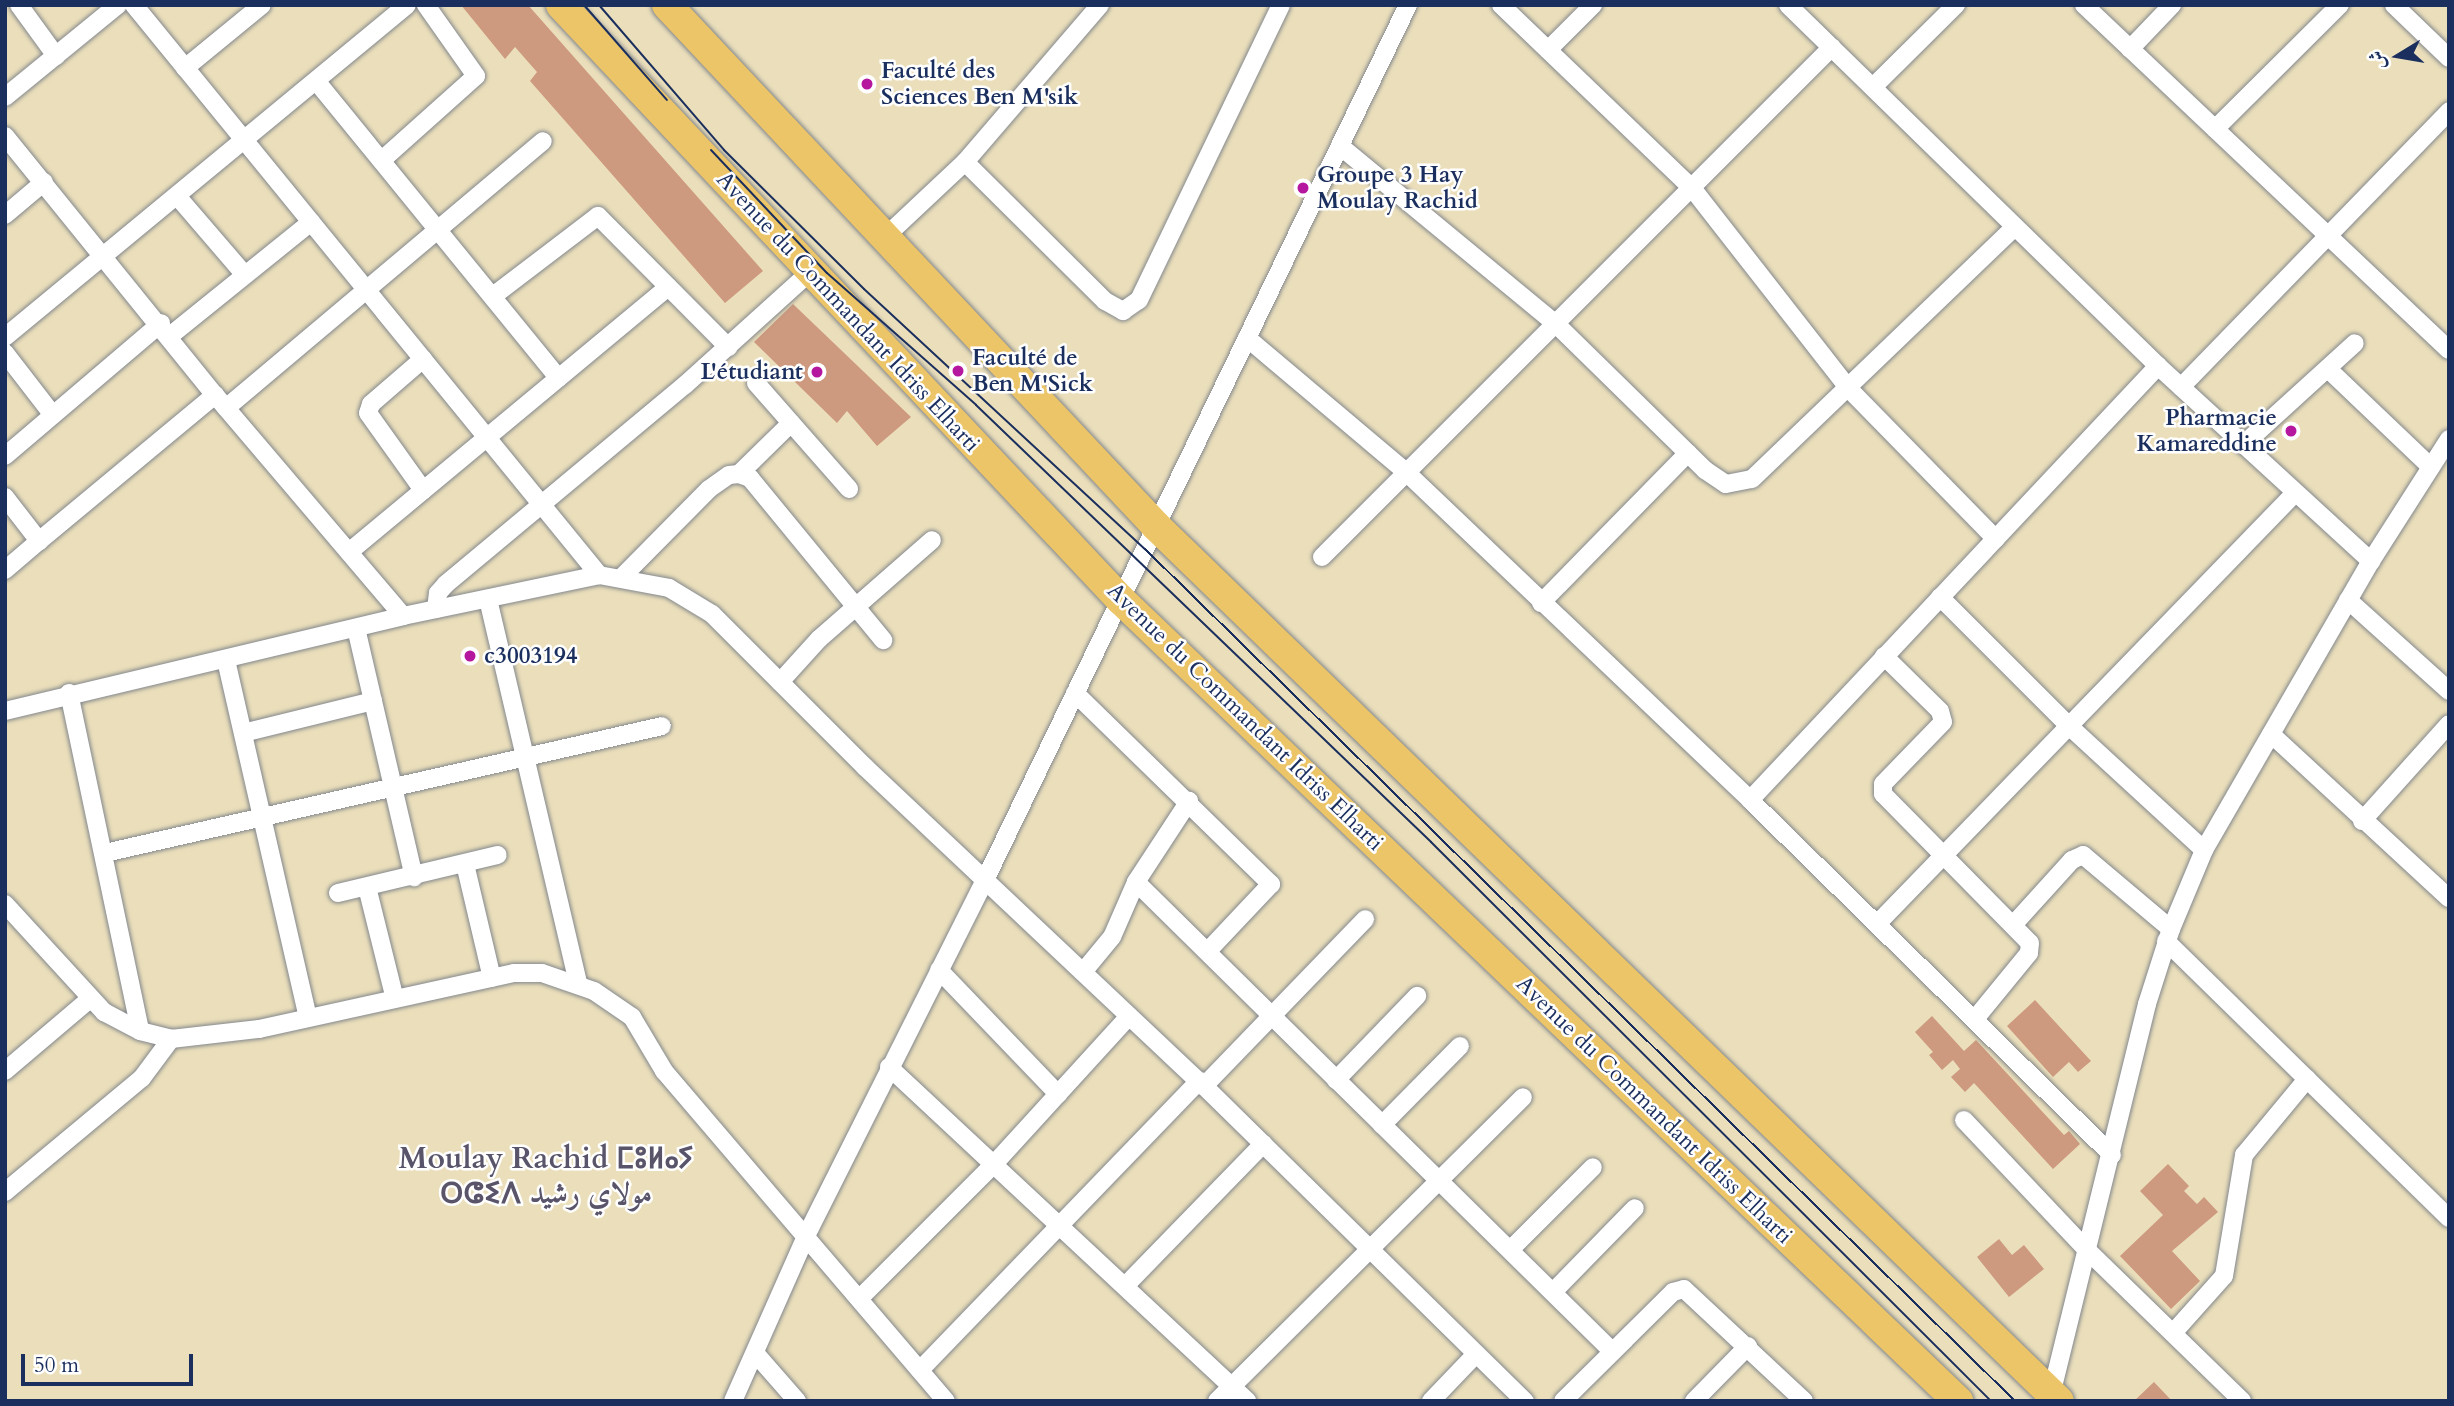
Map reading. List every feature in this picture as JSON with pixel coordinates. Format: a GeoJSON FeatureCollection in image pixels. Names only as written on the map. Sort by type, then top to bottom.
{"type":"FeatureCollection","features":[{"type":"Feature","properties":{"kind":"main road","name":"Avenue du Commandant Idriss Elharti"},"geometry":{"type":"LineString","coordinates":[[561,5],[1121,600],[1958,1401]]}},
{"type":"Feature","properties":{"kind":"main road"},"geometry":{"type":"LineString","coordinates":[[667,5],[1156,526],[2053,1398]]}},
{"type":"Feature","properties":{"kind":"street"},"geometry":{"type":"LineString","coordinates":[[19,5],[56,56]]}},
{"type":"Feature","properties":{"kind":"street"},"geometry":{"type":"LineString","coordinates":[[5,97],[118,5]]}},
{"type":"Feature","properties":{"kind":"street"},"geometry":{"type":"LineString","coordinates":[[134,5],[599,575]]}},
{"type":"Feature","properties":{"kind":"street"},"geometry":{"type":"LineString","coordinates":[[186,68],[262,5]]}},
{"type":"Feature","properties":{"kind":"street"},"geometry":{"type":"LineString","coordinates":[[5,337],[104,254],[246,142],[407,5]]}},
{"type":"Feature","properties":{"kind":"street"},"geometry":{"type":"LineString","coordinates":[[382,160],[477,76],[426,5]]}},
{"type":"Feature","properties":{"kind":"street"},"geometry":{"type":"LineString","coordinates":[[886,237],[965,162],[1100,5]]}},
{"type":"Feature","properties":{"kind":"street"},"geometry":{"type":"LineString","coordinates":[[965,162],[1105,301],[1123,311],[1139,300],[1281,5]]}},
{"type":"Feature","properties":{"kind":"street"},"geometry":{"type":"LineString","coordinates":[[733,1401],[806,1236],[985,880],[1408,5]]}},
{"type":"Feature","properties":{"kind":"street"},"geometry":{"type":"LineString","coordinates":[[1502,5],[1692,188],[1848,388],[1996,539]]}},
{"type":"Feature","properties":{"kind":"street"},"geometry":{"type":"LineString","coordinates":[[1548,50],[1593,5]]}},
{"type":"Feature","properties":{"kind":"street"},"geometry":{"type":"LineString","coordinates":[[1788,5],[2180,387],[2294,494],[2371,561]]}},
{"type":"Feature","properties":{"kind":"street"},"geometry":{"type":"LineString","coordinates":[[1872,87],[1956,5]]}},
{"type":"Feature","properties":{"kind":"street"},"geometry":{"type":"LineString","coordinates":[[2084,5],[2449,350]]}},
{"type":"Feature","properties":{"kind":"street"},"geometry":{"type":"LineString","coordinates":[[2130,49],[2172,5]]}},
{"type":"Feature","properties":{"kind":"street"},"geometry":{"type":"LineString","coordinates":[[2215,129],[2340,5]]}},
{"type":"Feature","properties":{"kind":"street"},"geometry":{"type":"LineString","coordinates":[[2394,5],[2449,58]]}},
{"type":"Feature","properties":{"kind":"street"},"geometry":{"type":"LineString","coordinates":[[1322,557],[1832,47]]}},
{"type":"Feature","properties":{"kind":"street"},"geometry":{"type":"LineString","coordinates":[[317,82],[558,378]]}},
{"type":"Feature","properties":{"kind":"street"},"geometry":{"type":"LineString","coordinates":[[2180,387],[2449,111]]}},
{"type":"Feature","properties":{"kind":"street"},"geometry":{"type":"LineString","coordinates":[[5,135],[166,329],[220,402],[403,616]]}},
{"type":"Feature","properties":{"kind":"street"},"geometry":{"type":"LineString","coordinates":[[5,570],[220,402],[368,292],[543,141]]}},
{"type":"Feature","properties":{"kind":"street"},"geometry":{"type":"LineString","coordinates":[[1340,146],[1556,324],[1688,453],[1726,484],[1752,479],[2015,228]]}},
{"type":"Feature","properties":{"kind":"street"},"geometry":{"type":"LineString","coordinates":[[5,215],[44,182]]}},
{"type":"Feature","properties":{"kind":"street"},"geometry":{"type":"LineString","coordinates":[[177,196],[245,275]]}},
{"type":"Feature","properties":{"kind":"street"},"geometry":{"type":"LineString","coordinates":[[493,296],[598,216],[728,347]]}},
{"type":"Feature","properties":{"kind":"street"},"geometry":{"type":"LineString","coordinates":[[5,456],[53,415],[166,329],[245,275],[311,222]]}},
{"type":"Feature","properties":{"kind":"street"},"geometry":{"type":"LineString","coordinates":[[436,609],[438,593],[446,583],[728,347],[810,272]]}},
{"type":"Feature","properties":{"kind":"street"},"geometry":{"type":"LineString","coordinates":[[349,552],[668,287]]}},
{"type":"Feature","properties":{"kind":"street"},"geometry":{"type":"LineString","coordinates":[[1247,338],[1406,472],[1750,800],[2112,1155]]}},
{"type":"Feature","properties":{"kind":"street"},"geometry":{"type":"LineString","coordinates":[[2243,445],[2355,343]]}},
{"type":"Feature","properties":{"kind":"street"},"geometry":{"type":"LineString","coordinates":[[5,353],[53,415]]}},
{"type":"Feature","properties":{"kind":"street"},"geometry":{"type":"LineString","coordinates":[[423,359],[371,404],[368,413],[423,490]]}},
{"type":"Feature","properties":{"kind":"street"},"geometry":{"type":"LineString","coordinates":[[1750,800],[2158,366]]}},
{"type":"Feature","properties":{"kind":"street"},"geometry":{"type":"LineString","coordinates":[[2328,369],[2431,467]]}},
{"type":"Feature","properties":{"kind":"street"},"geometry":{"type":"LineString","coordinates":[[756,383],[849,489]]}},
{"type":"Feature","properties":{"kind":"street"},"geometry":{"type":"LineString","coordinates":[[740,474],[791,423]]}},
{"type":"Feature","properties":{"kind":"street"},"geometry":{"type":"LineString","coordinates":[[2053,1398],[2169,935],[2204,850],[2371,561],[2449,439]]}},
{"type":"Feature","properties":{"kind":"street"},"geometry":{"type":"LineString","coordinates":[[1541,603],[1688,453]]}},
{"type":"Feature","properties":{"kind":"street"},"geometry":{"type":"LineString","coordinates":[[621,578],[709,489],[729,475],[740,474],[750,478],[883,640]]}},
{"type":"Feature","properties":{"kind":"street"},"geometry":{"type":"LineString","coordinates":[[1877,924],[2294,494]]}},
{"type":"Feature","properties":{"kind":"street"},"geometry":{"type":"LineString","coordinates":[[5,497],[39,541]]}},
{"type":"Feature","properties":{"kind":"street"},"geometry":{"type":"LineString","coordinates":[[780,682],[818,639],[932,540]]}},
{"type":"Feature","properties":{"kind":"street"},"geometry":{"type":"LineString","coordinates":[[5,711],[69,693],[226,660],[403,616],[599,575],[670,588],[712,614],[985,880],[1202,1084],[1369,1251],[1525,1401]]}},
{"type":"Feature","properties":{"kind":"street"},"geometry":{"type":"LineString","coordinates":[[1940,597],[2068,726],[2204,850]]}},
{"type":"Feature","properties":{"kind":"street"},"geometry":{"type":"LineString","coordinates":[[488,599],[578,982]]}},
{"type":"Feature","properties":{"kind":"street"},"geometry":{"type":"LineString","coordinates":[[2348,600],[2448,688]]}},
{"type":"Feature","properties":{"kind":"street"},"geometry":{"type":"LineString","coordinates":[[356,628],[414,877]]}},
{"type":"Feature","properties":{"kind":"street"},"geometry":{"type":"LineString","coordinates":[[1884,656],[1940,711],[1943,722],[1883,784],[1883,794],[2030,943],[2029,953],[1975,1019]]}},
{"type":"Feature","properties":{"kind":"street"},"geometry":{"type":"LineString","coordinates":[[226,660],[308,1018]]}},
{"type":"Feature","properties":{"kind":"street"},"geometry":{"type":"LineString","coordinates":[[69,693],[105,853],[140,1031]]}},
{"type":"Feature","properties":{"kind":"street"},"geometry":{"type":"LineString","coordinates":[[1075,694],[1271,884],[1208,952]]}},
{"type":"Feature","properties":{"kind":"street"},"geometry":{"type":"LineString","coordinates":[[243,733],[373,701]]}},
{"type":"Feature","properties":{"kind":"street"},"geometry":{"type":"LineString","coordinates":[[2362,821],[2449,724]]}},
{"type":"Feature","properties":{"kind":"street"},"geometry":{"type":"LineString","coordinates":[[105,853],[662,726]]}},
{"type":"Feature","properties":{"kind":"street"},"geometry":{"type":"LineString","coordinates":[[2271,734],[2362,821],[2449,898]]}},
{"type":"Feature","properties":{"kind":"street"},"geometry":{"type":"LineString","coordinates":[[1083,972],[1112,937],[1136,882],[1188,801]]}},
{"type":"Feature","properties":{"kind":"street"},"geometry":{"type":"LineString","coordinates":[[338,893],[498,855]]}},
{"type":"Feature","properties":{"kind":"street"},"geometry":{"type":"LineString","coordinates":[[2014,924],[2072,860],[2083,855],[2169,935],[2307,1079],[2449,1218]]}},
{"type":"Feature","properties":{"kind":"street"},"geometry":{"type":"LineString","coordinates":[[465,864],[492,978]]}},
{"type":"Feature","properties":{"kind":"street"},"geometry":{"type":"LineString","coordinates":[[1136,882],[1612,1351]]}},
{"type":"Feature","properties":{"kind":"street"},"geometry":{"type":"LineString","coordinates":[[367,887],[395,999]]}},
{"type":"Feature","properties":{"kind":"street"},"geometry":{"type":"LineString","coordinates":[[5,904],[104,1012],[140,1031],[171,1039],[208,1038],[492,978],[542,973],[578,982],[632,1017],[664,1071],[946,1401]]}},
{"type":"Feature","properties":{"kind":"street"},"geometry":{"type":"LineString","coordinates":[[920,1370],[1061,1223],[1271,1016],[1365,919]]}},
{"type":"Feature","properties":{"kind":"street"},"geometry":{"type":"LineString","coordinates":[[939,970],[1058,1094]]}},
{"type":"Feature","properties":{"kind":"street"},"geometry":{"type":"LineString","coordinates":[[1336,1080],[1418,996]]}},
{"type":"Feature","properties":{"kind":"street"},"geometry":{"type":"LineString","coordinates":[[5,1071],[90,999]]}},
{"type":"Feature","properties":{"kind":"street"},"geometry":{"type":"LineString","coordinates":[[860,1298],[995,1163],[1129,1016]]}},
{"type":"Feature","properties":{"kind":"street"},"geometry":{"type":"LineString","coordinates":[[5,1192],[142,1078],[171,1039]]}},
{"type":"Feature","properties":{"kind":"street"},"geometry":{"type":"LineString","coordinates":[[1382,1125],[1460,1045]]}},
{"type":"Feature","properties":{"kind":"street"},"geometry":{"type":"LineString","coordinates":[[889,1067],[1061,1223],[1247,1401]]}},
{"type":"Feature","properties":{"kind":"street"},"geometry":{"type":"LineString","coordinates":[[2173,1333],[2224,1276],[2244,1155],[2307,1079]]}},
{"type":"Feature","properties":{"kind":"street"},"geometry":{"type":"LineString","coordinates":[[1217,1401],[1523,1097]]}},
{"type":"Feature","properties":{"kind":"street"},"geometry":{"type":"LineString","coordinates":[[1964,1120],[2088,1251],[2242,1401]]}},
{"type":"Feature","properties":{"kind":"street"},"geometry":{"type":"LineString","coordinates":[[1126,1285],[1262,1144]]}},
{"type":"Feature","properties":{"kind":"street"},"geometry":{"type":"LineString","coordinates":[[1510,1251],[1593,1167]]}},
{"type":"Feature","properties":{"kind":"street"},"geometry":{"type":"LineString","coordinates":[[1553,1292],[1635,1208]]}},
{"type":"Feature","properties":{"kind":"street"},"geometry":{"type":"LineString","coordinates":[[1563,1401],[1673,1292],[1684,1289],[1804,1401]]}},
{"type":"Feature","properties":{"kind":"street"},"geometry":{"type":"LineString","coordinates":[[1694,1401],[1748,1346]]}},
{"type":"Feature","properties":{"kind":"street"},"geometry":{"type":"LineString","coordinates":[[755,1353],[797,1401]]}},
{"type":"Feature","properties":{"kind":"street"},"geometry":{"type":"LineString","coordinates":[[1431,1401],[1476,1354]]}},
{"type":"Feature","properties":{"kind":"building"},"geometry":{"type":"Polygon","coordinates":[[[461,5],[528,5],[763,271],[725,303],[530,81],[537,72],[515,47],[505,59],[461,5]]]}},
{"type":"Feature","properties":{"kind":"building"},"geometry":{"type":"Polygon","coordinates":[[[793,304],[911,417],[877,446],[847,411],[837,423],[754,342],[793,304]]]}},
{"type":"Feature","properties":{"kind":"building"},"geometry":{"type":"Polygon","coordinates":[[[2035,1000],[2091,1061],[2078,1072],[2069,1062],[2053,1077],[2007,1026],[2035,1000]]]}},
{"type":"Feature","properties":{"kind":"building"},"geometry":{"type":"Polygon","coordinates":[[[1932,1016],[1964,1051],[1976,1040],[2064,1135],[2069,1131],[2080,1144],[2053,1169],[1974,1083],[1965,1092],[1951,1077],[1960,1069],[1953,1060],[1942,1070],[1929,1055],[1933,1052],[1915,1032],[1932,1016]]]}},
{"type":"Feature","properties":{"kind":"building"},"geometry":{"type":"Polygon","coordinates":[[[2168,1164],[2189,1186],[2184,1191],[2197,1204],[2204,1197],[2218,1212],[2172,1251],[2200,1281],[2171,1309],[2120,1256],[2163,1215],[2140,1191],[2168,1164]]]}},
{"type":"Feature","properties":{"kind":"building"},"geometry":{"type":"Polygon","coordinates":[[[1999,1239],[2012,1255],[2024,1245],[2044,1269],[2009,1297],[1977,1257],[1999,1239]]]}},
{"type":"Feature","properties":{"kind":"building"},"geometry":{"type":"Polygon","coordinates":[[[2154,1382],[2172,1401],[2134,1401],[2154,1382]]]}},
{"type":"Feature","properties":{"kind":"tram line"},"geometry":{"type":"LineString","coordinates":[[584,5],[667,100]]}},
{"type":"Feature","properties":{"kind":"tram line"},"geometry":{"type":"LineString","coordinates":[[599,5],[724,150],[864,289],[1145,549],[2015,1401]]}},
{"type":"Feature","properties":{"kind":"tram line"},"geometry":{"type":"LineString","coordinates":[[711,150],[827,273],[976,405],[1431,842],[1991,1401]]}},
{"type":"Feature","properties":{"kind":"place","name":"Faculté des Sciences Ben M'sik"},"geometry":{"type":"Point","coordinates":[867,84]}},
{"type":"Feature","properties":{"kind":"place","name":"Groupe 3 Hay Moulay Rachid"},"geometry":{"type":"Point","coordinates":[1303,188]}},
{"type":"Feature","properties":{"kind":"place","name":"Faculté de Ben M'Sick"},"geometry":{"type":"Point","coordinates":[958,371]}},
{"type":"Feature","properties":{"kind":"place","name":"L'étudiant"},"geometry":{"type":"Point","coordinates":[817,372]}},
{"type":"Feature","properties":{"kind":"place","name":"Pharmacie Kamareddine"},"geometry":{"type":"Point","coordinates":[2291,431]}},
{"type":"Feature","properties":{"kind":"place","name":"c3003194"},"geometry":{"type":"Point","coordinates":[470,656]}},
{"type":"Feature","properties":{"kind":"district","name":"Moulay Rachid ⵎⵓⵍⴰⵢ ⵔⵛⵉⴷ مولاي رشيد"},"geometry":{"type":"Point","coordinates":[546,1176]}}]}
